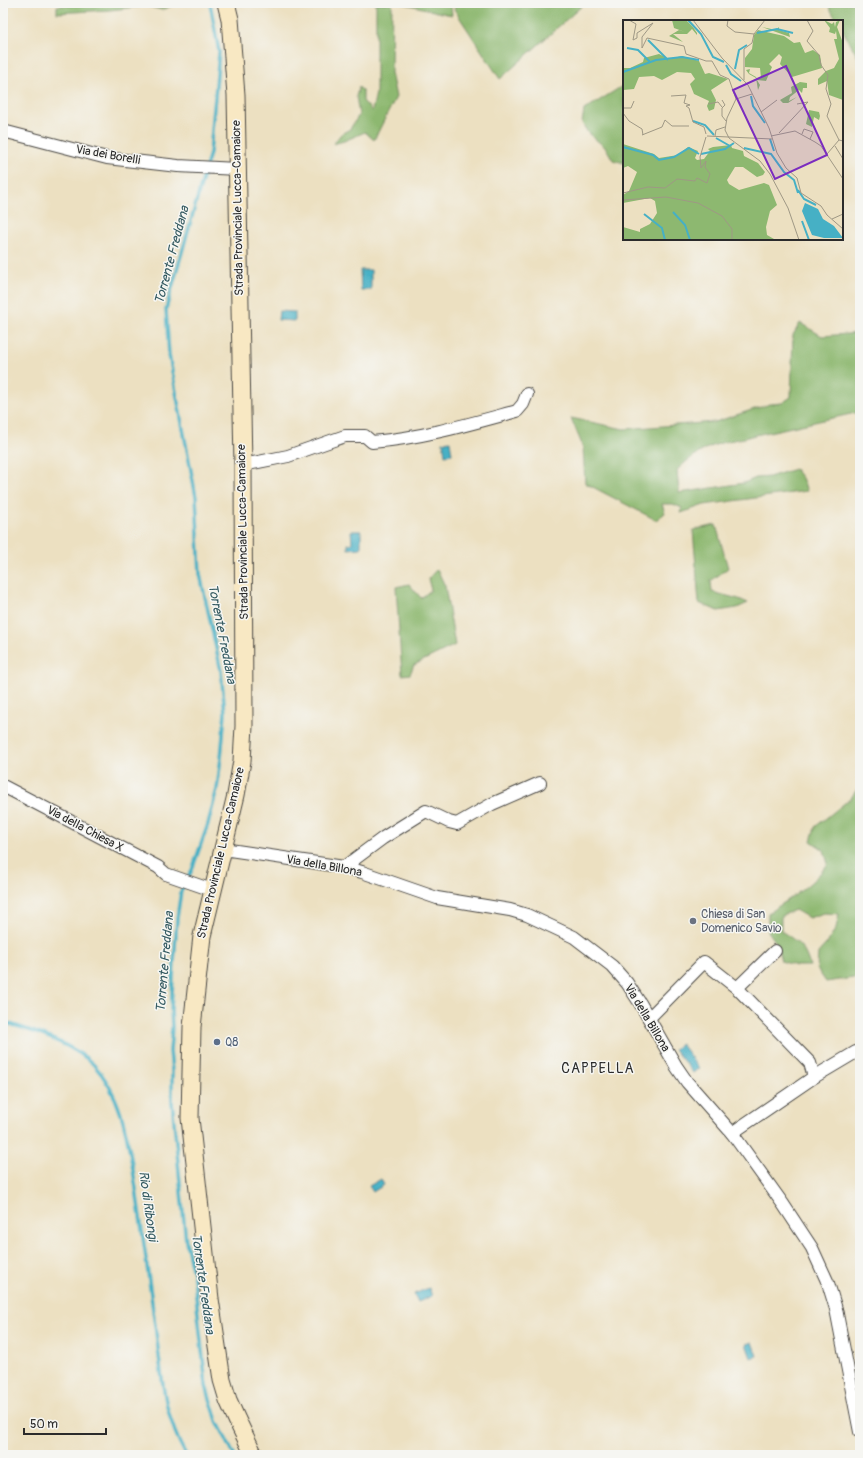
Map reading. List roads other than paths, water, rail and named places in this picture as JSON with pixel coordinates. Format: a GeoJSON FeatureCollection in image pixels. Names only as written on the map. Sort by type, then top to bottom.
{"type":"FeatureCollection","features":[{"type":"Feature","properties":{"kind":"main road","name":"Strada Provinciale Lucca-Camaiore"},"geometry":{"type":"LineString","coordinates":[[226,3],[230,19],[236,95],[243,464],[244,726],[242,761],[223,849],[206,889],[196,984],[190,1069],[190,1118],[210,1299],[222,1380],[237,1420],[254,1455]]}},
{"type":"Feature","properties":{"kind":"street","name":"Via dei Borelli"},"geometry":{"type":"LineString","coordinates":[[3,131],[107,158],[178,166],[237,169]]}},
{"type":"Feature","properties":{"kind":"street"},"geometry":{"type":"LineString","coordinates":[[243,464],[288,456],[345,436],[365,436],[372,442],[395,440],[441,432],[517,411],[523,404],[527,394]]}},
{"type":"Feature","properties":{"kind":"street"},"geometry":{"type":"LineString","coordinates":[[344,868],[383,838],[426,811],[449,822],[457,824],[492,804],[540,783]]}},
{"type":"Feature","properties":{"kind":"street","name":"Via della Chiesa X"},"geometry":{"type":"LineString","coordinates":[[3,786],[158,867],[166,874],[206,889]]}},
{"type":"Feature","properties":{"kind":"street","name":"Via della Billona"},"geometry":{"type":"LineString","coordinates":[[223,849],[344,868],[362,872],[437,898],[510,910],[527,915],[550,924],[574,937],[612,966],[627,983],[687,1082],[732,1133],[783,1204],[812,1248],[828,1283],[836,1309],[860,1432]]}},
{"type":"Feature","properties":{"kind":"street"},"geometry":{"type":"LineString","coordinates":[[737,988],[776,951]]}},
{"type":"Feature","properties":{"kind":"street"},"geometry":{"type":"LineString","coordinates":[[649,1018],[704,962],[737,988],[810,1063],[814,1077]]}},
{"type":"Feature","properties":{"kind":"street"},"geometry":{"type":"LineString","coordinates":[[732,1133],[814,1077],[856,1052],[860,1053]]}},
{"type":"Feature","properties":{"kind":"water"},"geometry":{"type":"Polygon","coordinates":[[[360,270],[371,270],[371,290],[361,290],[360,270]]]}},
{"type":"Feature","properties":{"kind":"water"},"geometry":{"type":"Polygon","coordinates":[[[279,311],[295,312],[295,321],[278,320],[279,311]]]}},
{"type":"Feature","properties":{"kind":"water"},"geometry":{"type":"Polygon","coordinates":[[[450,441],[452,454],[445,455],[443,442],[450,441]]]}},
{"type":"Feature","properties":{"kind":"water"},"geometry":{"type":"Polygon","coordinates":[[[351,531],[361,531],[361,548],[348,549],[348,544],[352,543],[351,531]]]}},
{"type":"Feature","properties":{"kind":"water"},"geometry":{"type":"Polygon","coordinates":[[[681,1044],[699,1068],[693,1073],[674,1049],[681,1044]]]}},
{"type":"Feature","properties":{"kind":"water"},"geometry":{"type":"Polygon","coordinates":[[[381,1179],[384,1185],[373,1192],[369,1186],[381,1179]]]}},
{"type":"Feature","properties":{"kind":"water"},"geometry":{"type":"Polygon","coordinates":[[[429,1288],[432,1296],[418,1302],[414,1294],[429,1288]]]}},
{"type":"Feature","properties":{"kind":"water"},"geometry":{"type":"Polygon","coordinates":[[[752,1342],[757,1356],[751,1358],[746,1344],[752,1342]]]}},
{"type":"Feature","properties":{"kind":"waterway","name":"Torrente Freddana"},"geometry":{"type":"LineString","coordinates":[[210,3],[219,52],[210,153],[166,309],[169,355],[196,497],[200,574],[221,671],[225,713],[217,789],[208,824],[192,870],[181,891],[177,918],[171,1009],[172,1027],[170,1051],[172,1071],[172,1102],[186,1242],[194,1278],[206,1386],[217,1421],[234,1455]]}},
{"type":"Feature","properties":{"kind":"waterway","name":"Rio di Ribongi"},"geometry":{"type":"LineString","coordinates":[[3,1022],[51,1038],[84,1056],[93,1064],[103,1077],[118,1105],[130,1151],[167,1408],[178,1439],[186,1455]]}},
{"type":"Feature","properties":{"kind":"place","name":"Chiesa di San Domenico Savio"},"geometry":{"type":"Point","coordinates":[693,921]}},
{"type":"Feature","properties":{"kind":"place","name":"Q8"},"geometry":{"type":"Point","coordinates":[217,1042]}},
{"type":"Feature","properties":{"kind":"district","name":"CAPPELLA"},"geometry":{"type":"Point","coordinates":[598,1068]}}]}
